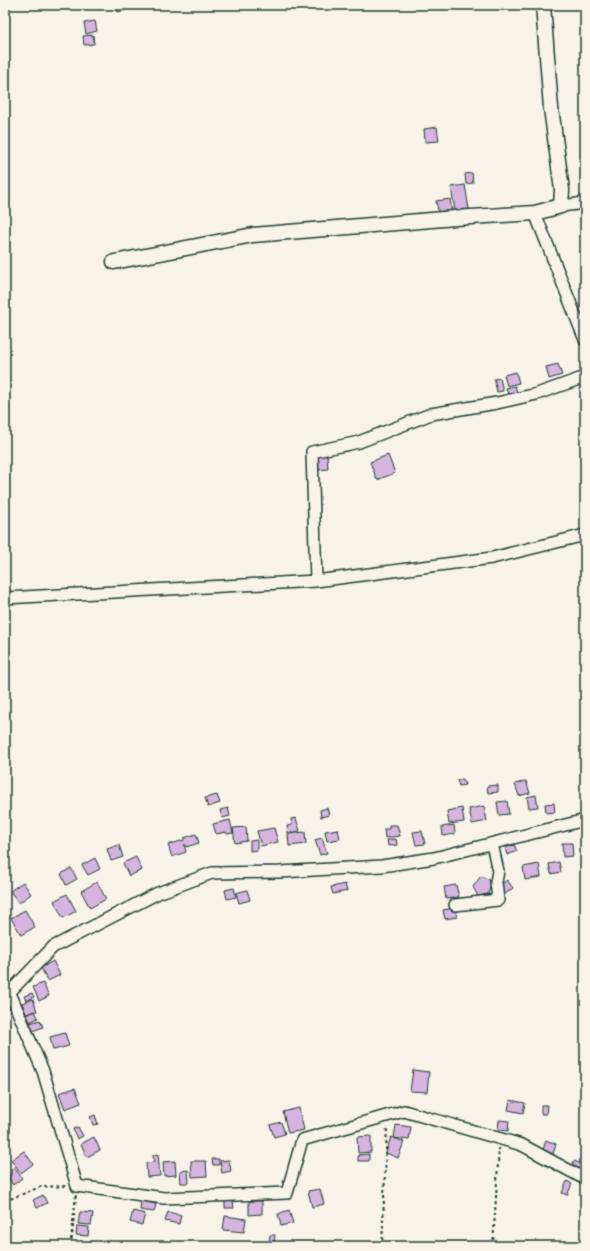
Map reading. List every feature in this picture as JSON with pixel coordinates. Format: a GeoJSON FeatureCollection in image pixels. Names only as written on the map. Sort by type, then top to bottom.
{"type":"FeatureCollection","features":[{"type":"Feature","properties":{"kind":"street"},"geometry":{"type":"LineString","coordinates":[[543,5],[551,108],[562,190],[561,206]]}},
{"type":"Feature","properties":{"kind":"street"},"geometry":{"type":"LineString","coordinates":[[114,262],[253,235],[455,218],[535,213],[561,206],[585,203]]}},
{"type":"Feature","properties":{"kind":"street"},"geometry":{"type":"LineString","coordinates":[[535,213],[585,340]]}},
{"type":"Feature","properties":{"kind":"street"},"geometry":{"type":"LineString","coordinates":[[316,581],[312,452],[359,442],[431,414],[497,403],[537,394],[585,377]]}},
{"type":"Feature","properties":{"kind":"street"},"geometry":{"type":"LineString","coordinates":[[5,598],[316,581],[492,558],[585,535]]}},
{"type":"Feature","properties":{"kind":"street"},"geometry":{"type":"LineString","coordinates":[[585,820],[434,858],[382,866],[280,872],[212,873],[158,893],[53,947],[7,995],[43,1071],[77,1186],[164,1198],[287,1193],[302,1140],[404,1111],[522,1145],[585,1179]]}},
{"type":"Feature","properties":{"kind":"street"},"geometry":{"type":"LineString","coordinates":[[455,905],[498,900],[496,882],[498,871],[492,844]]}},
{"type":"Feature","properties":{"kind":"path"},"geometry":{"type":"LineString","coordinates":[[382,1246],[388,1116]]}},
{"type":"Feature","properties":{"kind":"path"},"geometry":{"type":"LineString","coordinates":[[494,1246],[499,1139]]}},
{"type":"Feature","properties":{"kind":"path"},"geometry":{"type":"LineString","coordinates":[[5,1201],[40,1187],[77,1186],[71,1246]]}},
{"type":"Feature","properties":{"kind":"building"},"geometry":{"type":"Polygon","coordinates":[[[116,5],[127,5],[129,9],[118,12],[116,5]]]}},
{"type":"Feature","properties":{"kind":"building"},"geometry":{"type":"Polygon","coordinates":[[[95,21],[97,31],[86,34],[84,23],[95,21]]]}},
{"type":"Feature","properties":{"kind":"building"},"geometry":{"type":"Polygon","coordinates":[[[93,35],[94,44],[84,45],[83,36],[93,35]]]}},
{"type":"Feature","properties":{"kind":"building"},"geometry":{"type":"Polygon","coordinates":[[[437,127],[439,141],[425,142],[424,129],[437,127]]]}},
{"type":"Feature","properties":{"kind":"building"},"geometry":{"type":"Polygon","coordinates":[[[472,173],[473,183],[466,184],[465,174],[472,173]]]}},
{"type":"Feature","properties":{"kind":"building"},"geometry":{"type":"Polygon","coordinates":[[[465,185],[469,209],[455,211],[451,187],[465,185]]]}},
{"type":"Feature","properties":{"kind":"building"},"geometry":{"type":"Polygon","coordinates":[[[450,199],[452,213],[439,215],[436,201],[450,199]]]}},
{"type":"Feature","properties":{"kind":"building"},"geometry":{"type":"Polygon","coordinates":[[[558,364],[562,375],[549,379],[546,367],[558,364]]]}},
{"type":"Feature","properties":{"kind":"building"},"geometry":{"type":"Polygon","coordinates":[[[516,372],[519,383],[507,386],[504,375],[516,372]]]}},
{"type":"Feature","properties":{"kind":"building"},"geometry":{"type":"Polygon","coordinates":[[[500,378],[503,391],[497,392],[494,379],[500,378]]]}},
{"type":"Feature","properties":{"kind":"building"},"geometry":{"type":"Polygon","coordinates":[[[515,386],[517,392],[508,394],[506,388],[515,386]]]}},
{"type":"Feature","properties":{"kind":"building"},"geometry":{"type":"Polygon","coordinates":[[[327,454],[328,469],[318,470],[317,455],[327,454]]]}},
{"type":"Feature","properties":{"kind":"building"},"geometry":{"type":"Polygon","coordinates":[[[388,455],[395,473],[377,480],[370,462],[388,455]]]}},
{"type":"Feature","properties":{"kind":"building"},"geometry":{"type":"Polygon","coordinates":[[[463,779],[465,785],[459,786],[457,780],[463,779]]]}},
{"type":"Feature","properties":{"kind":"building"},"geometry":{"type":"Polygon","coordinates":[[[526,781],[530,793],[519,796],[515,784],[526,781]]]}},
{"type":"Feature","properties":{"kind":"building"},"geometry":{"type":"Polygon","coordinates":[[[498,785],[498,792],[488,793],[487,786],[498,785]]]}},
{"type":"Feature","properties":{"kind":"building"},"geometry":{"type":"Polygon","coordinates":[[[217,795],[220,803],[208,807],[205,798],[217,795]]]}},
{"type":"Feature","properties":{"kind":"building"},"geometry":{"type":"Polygon","coordinates":[[[536,795],[538,807],[529,808],[527,797],[536,795]]]}},
{"type":"Feature","properties":{"kind":"building"},"geometry":{"type":"Polygon","coordinates":[[[507,801],[509,814],[499,815],[497,802],[507,801]]]}},
{"type":"Feature","properties":{"kind":"building"},"geometry":{"type":"Polygon","coordinates":[[[554,803],[555,812],[546,813],[545,804],[554,803]]]}},
{"type":"Feature","properties":{"kind":"building"},"geometry":{"type":"Polygon","coordinates":[[[484,806],[487,821],[472,824],[469,809],[484,806]]]}},
{"type":"Feature","properties":{"kind":"building"},"geometry":{"type":"Polygon","coordinates":[[[228,808],[230,816],[222,818],[220,810],[228,808]]]}},
{"type":"Feature","properties":{"kind":"building"},"geometry":{"type":"Polygon","coordinates":[[[327,808],[329,815],[321,817],[320,810],[327,808]]]}},
{"type":"Feature","properties":{"kind":"building"},"geometry":{"type":"Polygon","coordinates":[[[462,808],[464,822],[449,824],[447,811],[462,808]]]}},
{"type":"Feature","properties":{"kind":"building"},"geometry":{"type":"Polygon","coordinates":[[[296,818],[300,831],[288,833],[287,826],[292,825],[291,819],[296,818]]]}},
{"type":"Feature","properties":{"kind":"building"},"geometry":{"type":"Polygon","coordinates":[[[230,820],[233,833],[227,834],[226,832],[216,834],[213,824],[230,820]]]}},
{"type":"Feature","properties":{"kind":"building"},"geometry":{"type":"Polygon","coordinates":[[[389,825],[397,825],[400,836],[385,838],[384,829],[389,829],[389,825]]]}},
{"type":"Feature","properties":{"kind":"building"},"geometry":{"type":"Polygon","coordinates":[[[454,825],[455,834],[443,836],[442,827],[454,825]]]}},
{"type":"Feature","properties":{"kind":"building"},"geometry":{"type":"Polygon","coordinates":[[[246,827],[247,841],[235,843],[233,828],[246,827]]]}},
{"type":"Feature","properties":{"kind":"building"},"geometry":{"type":"Polygon","coordinates":[[[274,828],[278,842],[261,846],[257,831],[274,828]]]}},
{"type":"Feature","properties":{"kind":"building"},"geometry":{"type":"Polygon","coordinates":[[[338,829],[340,839],[327,841],[325,831],[338,829]]]}},
{"type":"Feature","properties":{"kind":"building"},"geometry":{"type":"Polygon","coordinates":[[[422,831],[425,844],[416,845],[413,832],[422,831]]]}},
{"type":"Feature","properties":{"kind":"building"},"geometry":{"type":"Polygon","coordinates":[[[305,832],[306,844],[289,846],[288,834],[305,832]]]}},
{"type":"Feature","properties":{"kind":"building"},"geometry":{"type":"Polygon","coordinates":[[[196,834],[199,843],[186,847],[186,845],[184,845],[186,852],[172,857],[168,845],[196,834]]]}},
{"type":"Feature","properties":{"kind":"building"},"geometry":{"type":"Polygon","coordinates":[[[322,838],[327,853],[320,855],[315,840],[322,838]]]}},
{"type":"Feature","properties":{"kind":"building"},"geometry":{"type":"Polygon","coordinates":[[[396,839],[397,845],[388,846],[387,840],[396,839]]]}},
{"type":"Feature","properties":{"kind":"building"},"geometry":{"type":"Polygon","coordinates":[[[257,840],[257,850],[250,851],[250,841],[257,840]]]}},
{"type":"Feature","properties":{"kind":"building"},"geometry":{"type":"Polygon","coordinates":[[[562,843],[572,843],[573,856],[563,857],[562,843]]]}},
{"type":"Feature","properties":{"kind":"building"},"geometry":{"type":"Polygon","coordinates":[[[119,845],[123,857],[111,861],[107,849],[119,845]]]}},
{"type":"Feature","properties":{"kind":"building"},"geometry":{"type":"Polygon","coordinates":[[[514,845],[517,851],[507,855],[505,848],[514,845]]]}},
{"type":"Feature","properties":{"kind":"building"},"geometry":{"type":"Polygon","coordinates":[[[136,857],[142,870],[129,876],[123,863],[136,857]]]}},
{"type":"Feature","properties":{"kind":"building"},"geometry":{"type":"Polygon","coordinates":[[[95,858],[100,869],[88,875],[82,865],[95,858]]]}},
{"type":"Feature","properties":{"kind":"building"},"geometry":{"type":"Polygon","coordinates":[[[559,862],[561,872],[551,874],[549,864],[559,862]]]}},
{"type":"Feature","properties":{"kind":"building"},"geometry":{"type":"Polygon","coordinates":[[[539,864],[541,877],[525,880],[523,867],[539,864]]]}},
{"type":"Feature","properties":{"kind":"building"},"geometry":{"type":"Polygon","coordinates":[[[71,868],[77,879],[66,885],[61,874],[71,868]]]}},
{"type":"Feature","properties":{"kind":"building"},"geometry":{"type":"Polygon","coordinates":[[[481,876],[492,881],[488,894],[478,896],[473,887],[481,876]]]}},
{"type":"Feature","properties":{"kind":"building"},"geometry":{"type":"Polygon","coordinates":[[[507,880],[513,888],[504,895],[498,887],[507,880]]]}},
{"type":"Feature","properties":{"kind":"building"},"geometry":{"type":"Polygon","coordinates":[[[23,882],[31,894],[19,903],[10,891],[23,882]]]}},
{"type":"Feature","properties":{"kind":"building"},"geometry":{"type":"Polygon","coordinates":[[[97,882],[106,899],[90,908],[81,891],[97,882]]]}},
{"type":"Feature","properties":{"kind":"building"},"geometry":{"type":"Polygon","coordinates":[[[345,884],[347,891],[333,894],[331,887],[345,884]]]}},
{"type":"Feature","properties":{"kind":"building"},"geometry":{"type":"Polygon","coordinates":[[[456,885],[459,897],[446,899],[444,887],[456,885]]]}},
{"type":"Feature","properties":{"kind":"building"},"geometry":{"type":"Polygon","coordinates":[[[234,888],[236,897],[227,899],[225,890],[234,888]]]}},
{"type":"Feature","properties":{"kind":"building"},"geometry":{"type":"Polygon","coordinates":[[[247,890],[250,900],[239,903],[236,893],[247,890]]]}},
{"type":"Feature","properties":{"kind":"building"},"geometry":{"type":"Polygon","coordinates":[[[67,894],[76,911],[63,918],[54,901],[67,894]]]}},
{"type":"Feature","properties":{"kind":"building"},"geometry":{"type":"Polygon","coordinates":[[[455,908],[457,917],[445,919],[443,910],[455,908]]]}},
{"type":"Feature","properties":{"kind":"building"},"geometry":{"type":"Polygon","coordinates":[[[25,910],[35,927],[21,935],[11,918],[25,910]]]}},
{"type":"Feature","properties":{"kind":"building"},"geometry":{"type":"Polygon","coordinates":[[[53,961],[60,975],[48,981],[41,968],[53,961]]]}},
{"type":"Feature","properties":{"kind":"building"},"geometry":{"type":"Polygon","coordinates":[[[43,983],[49,996],[39,1001],[33,987],[43,983]]]}},
{"type":"Feature","properties":{"kind":"building"},"geometry":{"type":"Polygon","coordinates":[[[32,993],[34,997],[26,1001],[24,996],[32,993]]]}},
{"type":"Feature","properties":{"kind":"building"},"geometry":{"type":"Polygon","coordinates":[[[33,999],[37,1011],[26,1014],[22,1003],[33,999]]]}},
{"type":"Feature","properties":{"kind":"building"},"geometry":{"type":"Polygon","coordinates":[[[35,1011],[38,1018],[30,1022],[27,1015],[35,1011]]]}},
{"type":"Feature","properties":{"kind":"building"},"geometry":{"type":"Polygon","coordinates":[[[40,1020],[43,1027],[33,1031],[30,1023],[40,1020]]]}},
{"type":"Feature","properties":{"kind":"building"},"geometry":{"type":"Polygon","coordinates":[[[65,1033],[69,1046],[53,1050],[50,1037],[65,1033]]]}},
{"type":"Feature","properties":{"kind":"building"},"geometry":{"type":"Polygon","coordinates":[[[413,1070],[429,1072],[427,1092],[410,1091],[413,1070]]]}},
{"type":"Feature","properties":{"kind":"building"},"geometry":{"type":"Polygon","coordinates":[[[75,1088],[81,1103],[65,1109],[59,1093],[75,1088]]]}},
{"type":"Feature","properties":{"kind":"building"},"geometry":{"type":"Polygon","coordinates":[[[510,1100],[525,1103],[523,1113],[508,1110],[510,1100]]]}},
{"type":"Feature","properties":{"kind":"building"},"geometry":{"type":"Polygon","coordinates":[[[541,1105],[547,1105],[546,1114],[541,1114],[541,1105]]]}},
{"type":"Feature","properties":{"kind":"building"},"geometry":{"type":"Polygon","coordinates":[[[299,1108],[304,1130],[288,1133],[283,1112],[299,1108]]]}},
{"type":"Feature","properties":{"kind":"building"},"geometry":{"type":"Polygon","coordinates":[[[95,1115],[98,1124],[93,1125],[90,1117],[95,1115]]]}},
{"type":"Feature","properties":{"kind":"building"},"geometry":{"type":"Polygon","coordinates":[[[499,1120],[509,1121],[508,1131],[498,1130],[499,1120]]]}},
{"type":"Feature","properties":{"kind":"building"},"geometry":{"type":"Polygon","coordinates":[[[281,1122],[285,1134],[274,1137],[270,1125],[281,1122]]]}},
{"type":"Feature","properties":{"kind":"building"},"geometry":{"type":"Polygon","coordinates":[[[396,1125],[411,1127],[409,1140],[394,1138],[396,1125]]]}},
{"type":"Feature","properties":{"kind":"building"},"geometry":{"type":"Polygon","coordinates":[[[78,1127],[83,1136],[77,1139],[73,1129],[78,1127]]]}},
{"type":"Feature","properties":{"kind":"building"},"geometry":{"type":"Polygon","coordinates":[[[371,1136],[371,1152],[358,1153],[357,1137],[371,1136]]]}},
{"type":"Feature","properties":{"kind":"building"},"geometry":{"type":"Polygon","coordinates":[[[94,1137],[100,1150],[87,1157],[81,1144],[94,1137]]]}},
{"type":"Feature","properties":{"kind":"building"},"geometry":{"type":"Polygon","coordinates":[[[391,1137],[404,1142],[398,1158],[386,1153],[391,1137]]]}},
{"type":"Feature","properties":{"kind":"building"},"geometry":{"type":"Polygon","coordinates":[[[546,1140],[556,1144],[553,1154],[543,1150],[546,1140]]]}},
{"type":"Feature","properties":{"kind":"building"},"geometry":{"type":"Polygon","coordinates":[[[24,1151],[33,1164],[21,1173],[11,1160],[24,1151]]]}},
{"type":"Feature","properties":{"kind":"building"},"geometry":{"type":"Polygon","coordinates":[[[158,1154],[160,1176],[147,1177],[146,1163],[154,1162],[153,1155],[158,1154]]]}},
{"type":"Feature","properties":{"kind":"building"},"geometry":{"type":"Polygon","coordinates":[[[369,1154],[369,1161],[358,1161],[358,1155],[369,1154]]]}},
{"type":"Feature","properties":{"kind":"building"},"geometry":{"type":"Polygon","coordinates":[[[212,1159],[219,1159],[219,1165],[213,1165],[212,1159]]]}},
{"type":"Feature","properties":{"kind":"building"},"geometry":{"type":"Polygon","coordinates":[[[229,1160],[231,1171],[222,1173],[220,1161],[229,1160]]]}},
{"type":"Feature","properties":{"kind":"building"},"geometry":{"type":"Polygon","coordinates":[[[175,1161],[176,1175],[164,1176],[163,1162],[175,1161]]]}},
{"type":"Feature","properties":{"kind":"building"},"geometry":{"type":"Polygon","coordinates":[[[191,1161],[206,1161],[207,1176],[192,1177],[191,1161]]]}},
{"type":"Feature","properties":{"kind":"building"},"geometry":{"type":"Polygon","coordinates":[[[574,1161],[582,1164],[580,1169],[572,1166],[574,1161]]]}},
{"type":"Feature","properties":{"kind":"building"},"geometry":{"type":"Polygon","coordinates":[[[14,1167],[22,1178],[13,1185],[8,1177],[11,1175],[11,1170],[14,1167]]]}},
{"type":"Feature","properties":{"kind":"building"},"geometry":{"type":"Polygon","coordinates":[[[188,1170],[189,1183],[181,1183],[180,1171],[188,1170]]]}},
{"type":"Feature","properties":{"kind":"building"},"geometry":{"type":"Polygon","coordinates":[[[567,1181],[572,1184],[567,1195],[562,1193],[567,1181]]]}},
{"type":"Feature","properties":{"kind":"building"},"geometry":{"type":"Polygon","coordinates":[[[320,1189],[324,1204],[312,1207],[308,1191],[320,1189]]]}},
{"type":"Feature","properties":{"kind":"building"},"geometry":{"type":"Polygon","coordinates":[[[43,1195],[47,1203],[37,1208],[33,1200],[43,1195]]]}},
{"type":"Feature","properties":{"kind":"building"},"geometry":{"type":"Polygon","coordinates":[[[141,1201],[156,1204],[154,1212],[140,1210],[141,1201]]]}},
{"type":"Feature","properties":{"kind":"building"},"geometry":{"type":"Polygon","coordinates":[[[225,1201],[233,1201],[234,1208],[225,1208],[225,1201]]]}},
{"type":"Feature","properties":{"kind":"building"},"geometry":{"type":"Polygon","coordinates":[[[249,1201],[262,1201],[262,1214],[249,1215],[249,1201]]]}},
{"type":"Feature","properties":{"kind":"building"},"geometry":{"type":"Polygon","coordinates":[[[289,1210],[293,1223],[281,1226],[278,1214],[289,1210]]]}},
{"type":"Feature","properties":{"kind":"building"},"geometry":{"type":"Polygon","coordinates":[[[133,1211],[145,1214],[142,1225],[130,1222],[133,1211]]]}},
{"type":"Feature","properties":{"kind":"building"},"geometry":{"type":"Polygon","coordinates":[[[80,1212],[93,1213],[91,1225],[78,1224],[80,1212]]]}},
{"type":"Feature","properties":{"kind":"building"},"geometry":{"type":"Polygon","coordinates":[[[168,1212],[181,1215],[179,1224],[165,1221],[168,1212]]]}},
{"type":"Feature","properties":{"kind":"building"},"geometry":{"type":"Polygon","coordinates":[[[225,1216],[246,1219],[244,1232],[223,1230],[225,1216]]]}},
{"type":"Feature","properties":{"kind":"building"},"geometry":{"type":"Polygon","coordinates":[[[77,1226],[89,1227],[88,1236],[76,1235],[77,1226]]]}},
{"type":"Feature","properties":{"kind":"building"},"geometry":{"type":"Polygon","coordinates":[[[270,1235],[275,1235],[274,1243],[269,1243],[270,1235]]]}}]}
